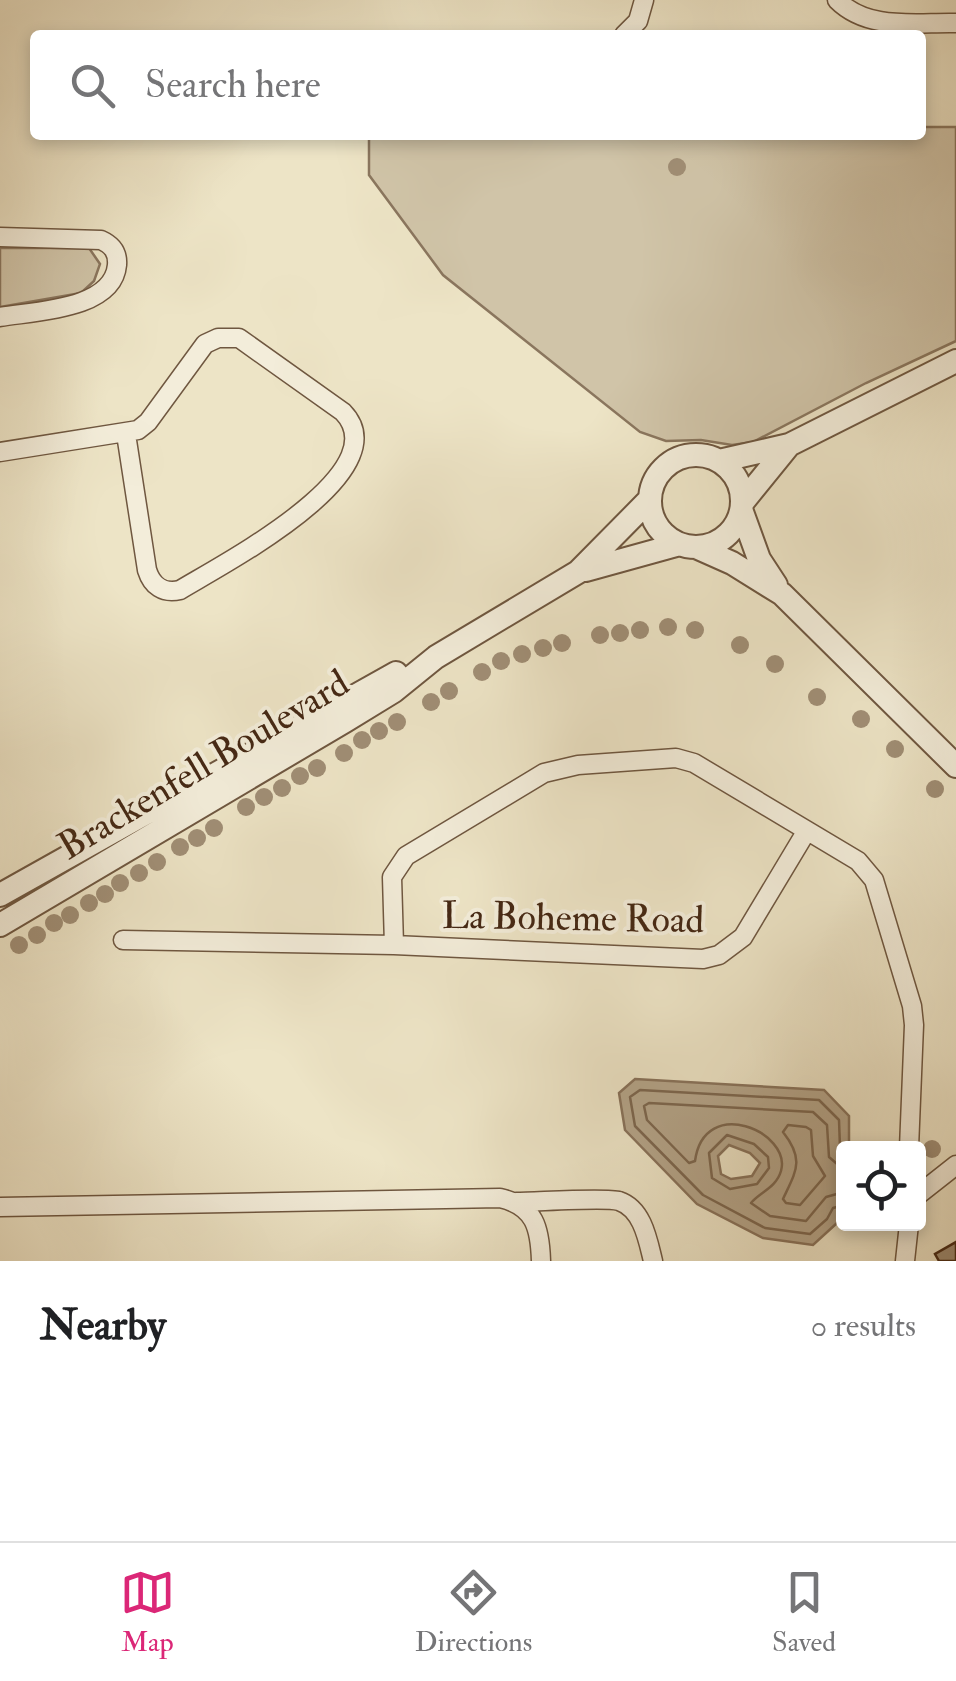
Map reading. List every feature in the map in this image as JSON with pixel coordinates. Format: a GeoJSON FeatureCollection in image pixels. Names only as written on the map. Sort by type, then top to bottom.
{"type":"FeatureCollection","features":[{"type":"Feature","properties":{"kind":"street"},"geometry":{"type":"LineString","coordinates":[[629,30],[638,21],[644,0]]}},
{"type":"Feature","properties":{"kind":"street"},"geometry":{"type":"LineString","coordinates":[[836,0],[854,14],[878,22],[956,23]]}},
{"type":"Feature","properties":{"kind":"street"},"geometry":{"type":"LineString","coordinates":[[0,237],[102,240],[111,245],[118,263],[110,283],[96,297],[0,317]]}},
{"type":"Feature","properties":{"kind":"street"},"geometry":{"type":"LineString","coordinates":[[0,452],[126,434],[144,426],[205,344],[229,336],[239,338],[343,412],[355,428],[356,438],[352,455],[295,520],[175,592],[158,588],[147,570],[126,434]]}},
{"type":"Feature","properties":{"kind":"street"},"geometry":{"type":"LineString","coordinates":[[719,461],[789,445],[956,361]]}},
{"type":"Feature","properties":{"kind":"street"},"geometry":{"type":"LineString","coordinates":[[688,546],[724,537],[789,445]]}},
{"type":"Feature","properties":{"kind":"street"},"geometry":{"type":"LineString","coordinates":[[782,594],[732,563],[667,536],[657,525],[650,499],[655,480],[676,460],[705,456],[719,461],[738,483],[759,559],[782,594],[956,766]]}},
{"type":"Feature","properties":{"kind":"street","name":"Brackenfell Boulevard"},"geometry":{"type":"LineString","coordinates":[[0,896],[371,686],[436,656],[578,572],[650,499]]}},
{"type":"Feature","properties":{"kind":"street","name":"Brackenfell Boulevard"},"geometry":{"type":"LineString","coordinates":[[578,572],[688,546]]}},
{"type":"Feature","properties":{"kind":"street","name":"Brackenfell Boulevard"},"geometry":{"type":"LineString","coordinates":[[0,924],[394,691],[436,656]]}},
{"type":"Feature","properties":{"kind":"street","name":"La Boheme Road"},"geometry":{"type":"LineString","coordinates":[[394,944],[391,885],[401,860],[507,793],[560,768],[685,760],[866,866],[880,894],[908,988],[914,1024],[909,1141]]}},
{"type":"Feature","properties":{"kind":"street","name":"La Boheme Road"},"geometry":{"type":"LineString","coordinates":[[123,940],[394,944],[687,958],[718,955],[743,938],[806,832]]}},
{"type":"Feature","properties":{"kind":"street"},"geometry":{"type":"LineString","coordinates":[[926,1184],[956,1164]]}},
{"type":"Feature","properties":{"kind":"street"},"geometry":{"type":"LineString","coordinates":[[0,1207],[493,1198],[516,1202],[619,1201],[633,1211],[646,1231],[653,1261]]}},
{"type":"Feature","properties":{"kind":"street"},"geometry":{"type":"LineString","coordinates":[[516,1202],[534,1218],[541,1261]]}},
{"type":"Feature","properties":{"kind":"street"},"geometry":{"type":"LineString","coordinates":[[905,1261],[908,1231]]}},
{"type":"Feature","properties":{"kind":"shaded area"},"geometry":{"type":"Polygon","coordinates":[[[926,127],[956,127],[956,341],[753,442],[732,445],[701,440],[666,441],[640,432],[443,275],[369,175],[369,140],[926,140],[926,127]]]}},
{"type":"Feature","properties":{"kind":"shaded area"},"geometry":{"type":"Polygon","coordinates":[[[0,248],[89,248],[100,264],[94,281],[81,293],[0,307],[0,248]]]}},
{"type":"Feature","properties":{"kind":"water"},"geometry":{"type":"Polygon","coordinates":[[[635,1079],[824,1090],[849,1116],[849,1141],[836,1141],[836,1224],[813,1245],[763,1238],[697,1204],[625,1130],[619,1093],[635,1079]],[[729,1145],[718,1156],[721,1174],[731,1179],[752,1176],[760,1163],[750,1153],[729,1145]]]}},
{"type":"Feature","properties":{"kind":"building"},"geometry":{"type":"Polygon","coordinates":[[[956,1242],[956,1261],[939,1261],[935,1254],[956,1242]]]}}]}
